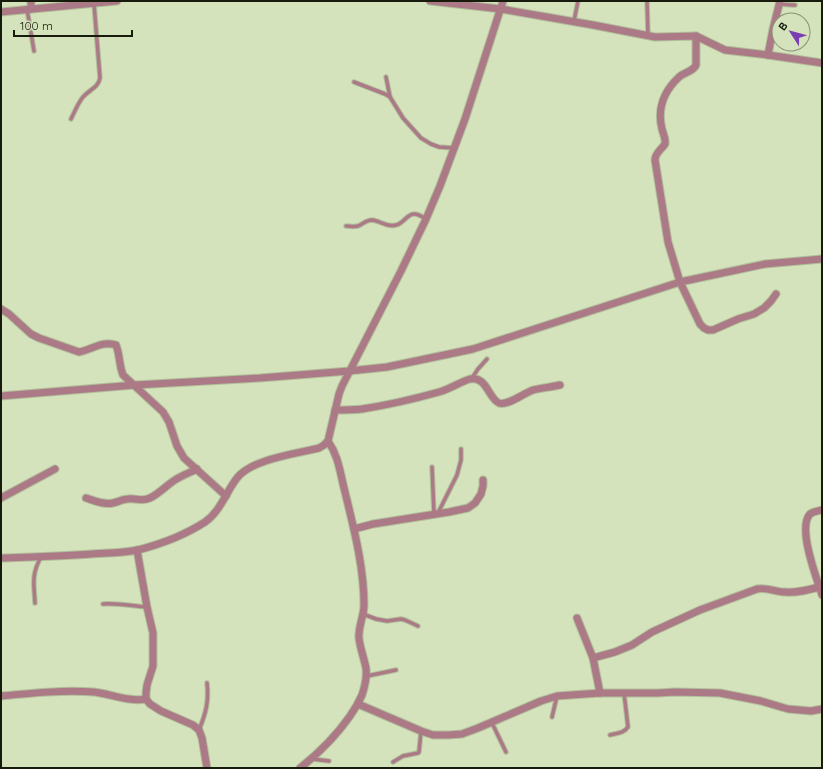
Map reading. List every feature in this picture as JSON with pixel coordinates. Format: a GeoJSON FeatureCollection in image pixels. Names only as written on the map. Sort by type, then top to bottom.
{"type":"FeatureCollection","features":[{"type":"Feature","properties":{"kind":"street"},"geometry":{"type":"LineString","coordinates":[[29,9],[31,1]]}},
{"type":"Feature","properties":{"kind":"street"},"geometry":{"type":"LineString","coordinates":[[1,12],[117,1]]}},
{"type":"Feature","properties":{"kind":"street"},"geometry":{"type":"LineString","coordinates":[[430,1],[501,9],[574,21],[655,37],[696,36],[724,50],[822,63]]}},
{"type":"Feature","properties":{"kind":"street"},"geometry":{"type":"LineString","coordinates":[[1,558],[111,553],[137,550],[163,543],[206,522],[215,514],[234,482],[244,471],[254,465],[272,459],[319,448],[328,441],[339,394],[349,371],[426,218],[454,148],[465,119],[503,1]]}},
{"type":"Feature","properties":{"kind":"street"},"geometry":{"type":"LineString","coordinates":[[768,55],[780,2]]}},
{"type":"Feature","properties":{"kind":"street"},"geometry":{"type":"LineString","coordinates":[[696,36],[695,68],[679,77],[665,94],[661,105],[660,117],[662,130],[666,140],[665,144],[655,156],[668,242],[680,282],[700,324],[708,330],[713,330],[738,318],[754,314],[764,308],[776,294]]}},
{"type":"Feature","properties":{"kind":"street"},"geometry":{"type":"LineString","coordinates":[[1,396],[135,385],[260,378],[387,367],[473,350],[680,282],[765,264],[822,259]]}},
{"type":"Feature","properties":{"kind":"street"},"geometry":{"type":"LineString","coordinates":[[1,309],[9,314],[31,334],[79,352],[107,344],[116,345],[123,375],[163,412],[169,422],[177,446],[184,458],[226,496]]}},
{"type":"Feature","properties":{"kind":"street"},"geometry":{"type":"LineString","coordinates":[[335,410],[361,409],[403,400],[441,391],[471,379],[477,380],[486,386],[494,399],[504,404],[533,390],[560,385]]}},
{"type":"Feature","properties":{"kind":"street"},"geometry":{"type":"LineString","coordinates":[[300,768],[330,741],[342,726],[358,704],[367,676],[359,638],[360,624],[364,608],[363,582],[354,529],[336,455],[328,441]]}},
{"type":"Feature","properties":{"kind":"street"},"geometry":{"type":"LineString","coordinates":[[1,498],[55,469]]}},
{"type":"Feature","properties":{"kind":"street"},"geometry":{"type":"LineString","coordinates":[[86,498],[104,503],[112,503],[128,499],[141,501],[145,500],[151,498],[173,481],[197,469]]}},
{"type":"Feature","properties":{"kind":"street"},"geometry":{"type":"LineString","coordinates":[[354,529],[374,524],[468,508],[475,503],[481,494],[483,480]]}},
{"type":"Feature","properties":{"kind":"street"},"geometry":{"type":"LineString","coordinates":[[822,510],[810,514],[806,530],[813,568],[822,595]]}},
{"type":"Feature","properties":{"kind":"street"},"geometry":{"type":"LineString","coordinates":[[137,550],[153,633],[153,666],[147,685],[146,700]]}},
{"type":"Feature","properties":{"kind":"street"},"geometry":{"type":"LineString","coordinates":[[593,658],[615,652],[632,645],[652,632],[700,610],[757,589],[785,592],[801,591],[820,587]]}},
{"type":"Feature","properties":{"kind":"street"},"geometry":{"type":"LineString","coordinates":[[577,618],[593,658],[600,693]]}},
{"type":"Feature","properties":{"kind":"street"},"geometry":{"type":"LineString","coordinates":[[1,696],[75,691],[146,700],[150,704],[199,730],[202,738],[207,768]]}},
{"type":"Feature","properties":{"kind":"street"},"geometry":{"type":"LineString","coordinates":[[358,704],[433,735],[462,734],[492,723],[541,701],[557,696],[600,693],[720,693],[761,701],[788,709],[811,711],[822,709]]}},
{"type":"Feature","properties":{"kind":"lane"},"geometry":{"type":"LineString","coordinates":[[574,21],[578,1]]}},
{"type":"Feature","properties":{"kind":"lane"},"geometry":{"type":"LineString","coordinates":[[647,1],[648,35]]}},
{"type":"Feature","properties":{"kind":"lane"},"geometry":{"type":"LineString","coordinates":[[780,2],[795,5]]}},
{"type":"Feature","properties":{"kind":"lane"},"geometry":{"type":"LineString","coordinates":[[71,119],[84,96],[99,84],[100,78],[94,4]]}},
{"type":"Feature","properties":{"kind":"lane"},"geometry":{"type":"LineString","coordinates":[[29,9],[34,51]]}},
{"type":"Feature","properties":{"kind":"lane"},"geometry":{"type":"LineString","coordinates":[[386,78],[390,97],[403,118],[421,138],[430,144],[439,147],[454,148]]}},
{"type":"Feature","properties":{"kind":"lane"},"geometry":{"type":"LineString","coordinates":[[354,82],[390,97]]}},
{"type":"Feature","properties":{"kind":"lane"},"geometry":{"type":"LineString","coordinates":[[346,226],[359,226],[368,220],[374,220],[391,226],[397,225],[402,223],[408,216],[415,214],[426,218]]}},
{"type":"Feature","properties":{"kind":"lane"},"geometry":{"type":"LineString","coordinates":[[471,379],[487,359]]}},
{"type":"Feature","properties":{"kind":"lane"},"geometry":{"type":"LineString","coordinates":[[436,514],[457,475],[461,460],[461,449]]}},
{"type":"Feature","properties":{"kind":"lane"},"geometry":{"type":"LineString","coordinates":[[432,467],[436,514]]}},
{"type":"Feature","properties":{"kind":"lane"},"geometry":{"type":"LineString","coordinates":[[36,603],[33,579],[36,565],[41,557]]}},
{"type":"Feature","properties":{"kind":"lane"},"geometry":{"type":"LineString","coordinates":[[103,604],[147,607]]}},
{"type":"Feature","properties":{"kind":"lane"},"geometry":{"type":"LineString","coordinates":[[363,614],[387,621],[401,619],[418,626]]}},
{"type":"Feature","properties":{"kind":"lane"},"geometry":{"type":"LineString","coordinates":[[367,676],[396,670]]}},
{"type":"Feature","properties":{"kind":"lane"},"geometry":{"type":"LineString","coordinates":[[199,730],[208,702],[207,683]]}},
{"type":"Feature","properties":{"kind":"lane"},"geometry":{"type":"LineString","coordinates":[[610,735],[626,731],[628,726],[624,693]]}},
{"type":"Feature","properties":{"kind":"lane"},"geometry":{"type":"LineString","coordinates":[[552,717],[557,696]]}},
{"type":"Feature","properties":{"kind":"lane"},"geometry":{"type":"LineString","coordinates":[[492,723],[506,752]]}},
{"type":"Feature","properties":{"kind":"lane"},"geometry":{"type":"LineString","coordinates":[[394,762],[404,756],[418,754],[421,731]]}},
{"type":"Feature","properties":{"kind":"lane"},"geometry":{"type":"LineString","coordinates":[[312,758],[329,761]]}}]}
